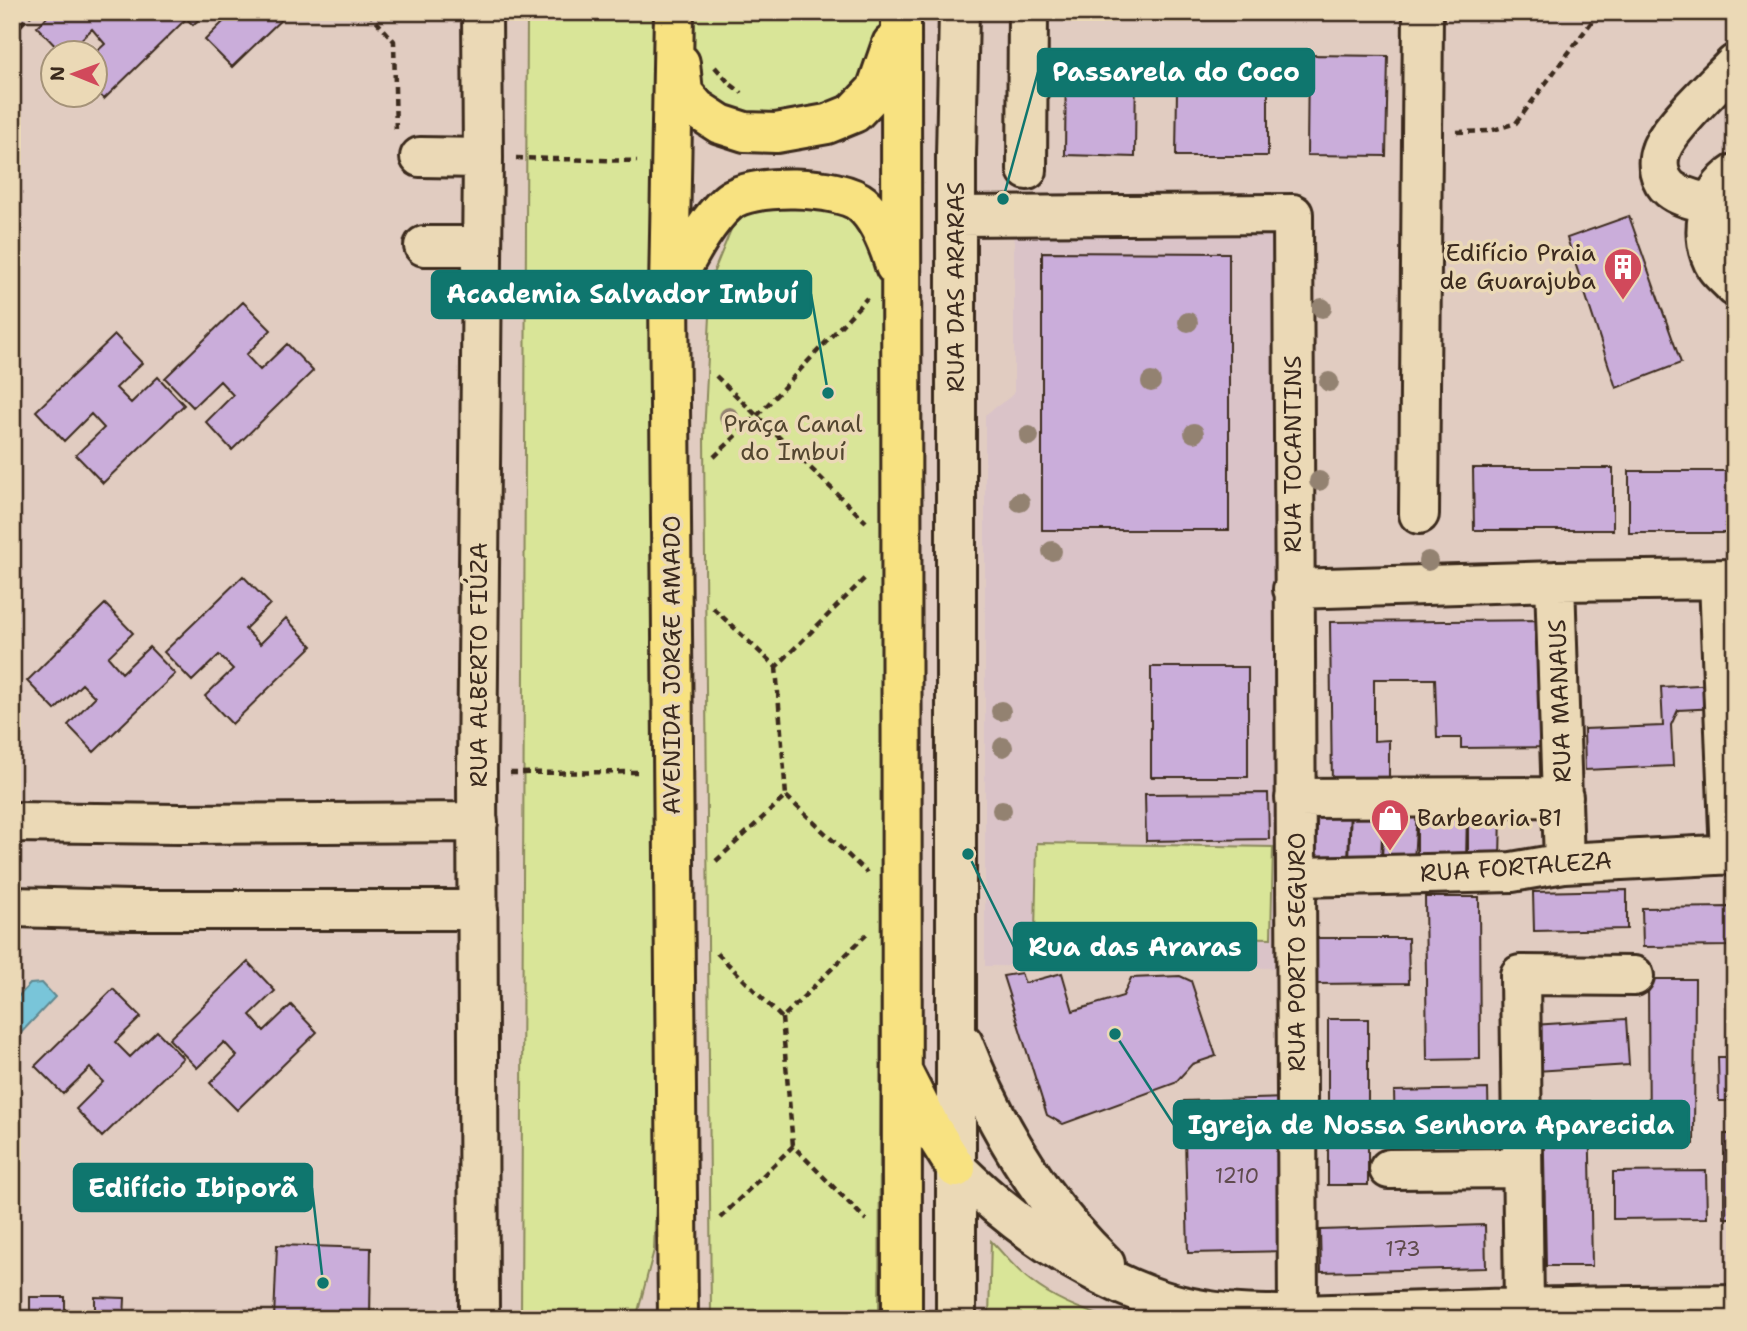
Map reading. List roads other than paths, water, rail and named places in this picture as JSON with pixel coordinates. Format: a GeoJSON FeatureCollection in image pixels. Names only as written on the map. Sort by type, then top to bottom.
{"type":"FeatureCollection","features":[{"type":"Feature","properties":{"kind":"main road"},"geometry":{"type":"LineString","coordinates":[[674,12],[683,93],[697,109],[720,124],[745,132],[776,133],[827,124],[854,113],[876,90],[900,17]]}},
{"type":"Feature","properties":{"kind":"main road","name":"AVENIDA JORGE AMADO"},"geometry":{"type":"LineString","coordinates":[[674,12],[670,290],[678,1319]]}},
{"type":"Feature","properties":{"kind":"main road"},"geometry":{"type":"LineString","coordinates":[[884,291],[900,17]]}},
{"type":"Feature","properties":{"kind":"main road"},"geometry":{"type":"LineString","coordinates":[[670,290],[712,220],[729,201],[745,193],[774,188],[844,195],[862,204],[887,239],[884,291],[901,1069],[902,1319]]}},
{"type":"Feature","properties":{"kind":"main road"},"geometry":{"type":"LineString","coordinates":[[901,1069],[931,1128],[956,1168]]}},
{"type":"Feature","properties":{"kind":"main road"},"geometry":{"type":"LineString","coordinates":[[658,1319],[677,1266]]}},
{"type":"Feature","properties":{"kind":"street","name":"RUA ALBERTO FIÚZA"},"geometry":{"type":"LineString","coordinates":[[479,1319],[477,774],[484,158],[482,12]]}},
{"type":"Feature","properties":{"kind":"street","name":"RUA DAS ARARAS"},"geometry":{"type":"LineString","coordinates":[[956,1319],[956,216],[959,12]]}},
{"type":"Feature","properties":{"kind":"street"},"geometry":{"type":"LineString","coordinates":[[1027,170],[1028,12]]}},
{"type":"Feature","properties":{"kind":"street"},"geometry":{"type":"LineString","coordinates":[[1419,514],[1423,12]]}},
{"type":"Feature","properties":{"kind":"street"},"geometry":{"type":"LineString","coordinates":[[1710,204],[1680,195],[1669,188],[1661,178],[1658,162],[1661,149],[1670,134],[1735,64]]}},
{"type":"Feature","properties":{"kind":"street"},"geometry":{"type":"LineString","coordinates":[[408,150],[484,158]]}},
{"type":"Feature","properties":{"kind":"street"},"geometry":{"type":"LineString","coordinates":[[1735,174],[1710,204],[1706,236],[1716,266],[1735,287]]}},
{"type":"Feature","properties":{"kind":"street","name":"RUA TOCANTINS"},"geometry":{"type":"LineString","coordinates":[[956,216],[1293,214],[1293,589],[1727,579]]}},
{"type":"Feature","properties":{"kind":"street"},"geometry":{"type":"LineString","coordinates":[[424,246],[482,246]]}},
{"type":"Feature","properties":{"kind":"street"},"geometry":{"type":"LineString","coordinates":[[1727,579],[1733,854]]}},
{"type":"Feature","properties":{"kind":"street","name":"RUA MANAUS"},"geometry":{"type":"LineString","coordinates":[[1555,581],[1564,863]]}},
{"type":"Feature","properties":{"kind":"street","name":"RUA PORTO SEGURO"},"geometry":{"type":"LineString","coordinates":[[1293,589],[1298,877],[1298,1315]]}},
{"type":"Feature","properties":{"kind":"street"},"geometry":{"type":"LineString","coordinates":[[1295,798],[1563,797]]}},
{"type":"Feature","properties":{"kind":"street"},"geometry":{"type":"LineString","coordinates":[[12,822],[478,822]]}},
{"type":"Feature","properties":{"kind":"street","name":"RUA FORTALEZA"},"geometry":{"type":"LineString","coordinates":[[1298,877],[1512,872],[1564,863],[1733,854]]}},
{"type":"Feature","properties":{"kind":"street"},"geometry":{"type":"LineString","coordinates":[[12,907],[131,910],[478,910]]}},
{"type":"Feature","properties":{"kind":"street"},"geometry":{"type":"LineString","coordinates":[[1524,1307],[1520,975],[1634,976]]}},
{"type":"Feature","properties":{"kind":"street"},"geometry":{"type":"LineString","coordinates":[[957,1027],[979,1086],[1008,1142],[1029,1174],[1043,1195],[1084,1243],[1138,1301]]}},
{"type":"Feature","properties":{"kind":"street"},"geometry":{"type":"LineString","coordinates":[[956,1168],[1018,1224],[1103,1276],[1138,1301],[1239,1315],[1524,1307],[1735,1305]]}},
{"type":"Feature","properties":{"kind":"street"},"geometry":{"type":"LineString","coordinates":[[1389,1168],[1522,1168]]}},
{"type":"Feature","properties":{"kind":"water"},"geometry":{"type":"Polygon","coordinates":[[[42,983],[55,997],[16,1038],[12,1034],[12,1003],[30,984],[42,983]]]}},
{"type":"Feature","properties":{"kind":"place","name":"Passarela do Coco"},"geometry":{"type":"Point","coordinates":[1003,199]}},
{"type":"Feature","properties":{"kind":"place","name":"Edifício Praia de Guarajuba"},"geometry":{"type":"Point","coordinates":[1623,301]}},
{"type":"Feature","properties":{"kind":"place","name":"Academia Salvador Imbuí"},"geometry":{"type":"Point","coordinates":[828,393]}},
{"type":"Feature","properties":{"kind":"place","name":"Barbearia B1"},"geometry":{"type":"Point","coordinates":[1390,852]}},
{"type":"Feature","properties":{"kind":"place","name":"Rua das Araras"},"geometry":{"type":"Point","coordinates":[968,854]}},
{"type":"Feature","properties":{"kind":"place","name":"Igreja de Nossa Senhora Aparecida"},"geometry":{"type":"Point","coordinates":[1115,1034]}},
{"type":"Feature","properties":{"kind":"place","name":"Edifício Ibiporã"},"geometry":{"type":"Point","coordinates":[323,1283]}},
{"type":"Feature","properties":{"kind":"park label","name":"Praça Canal do Imbuí"},"geometry":{"type":"Point","coordinates":[793,438]}}]}
